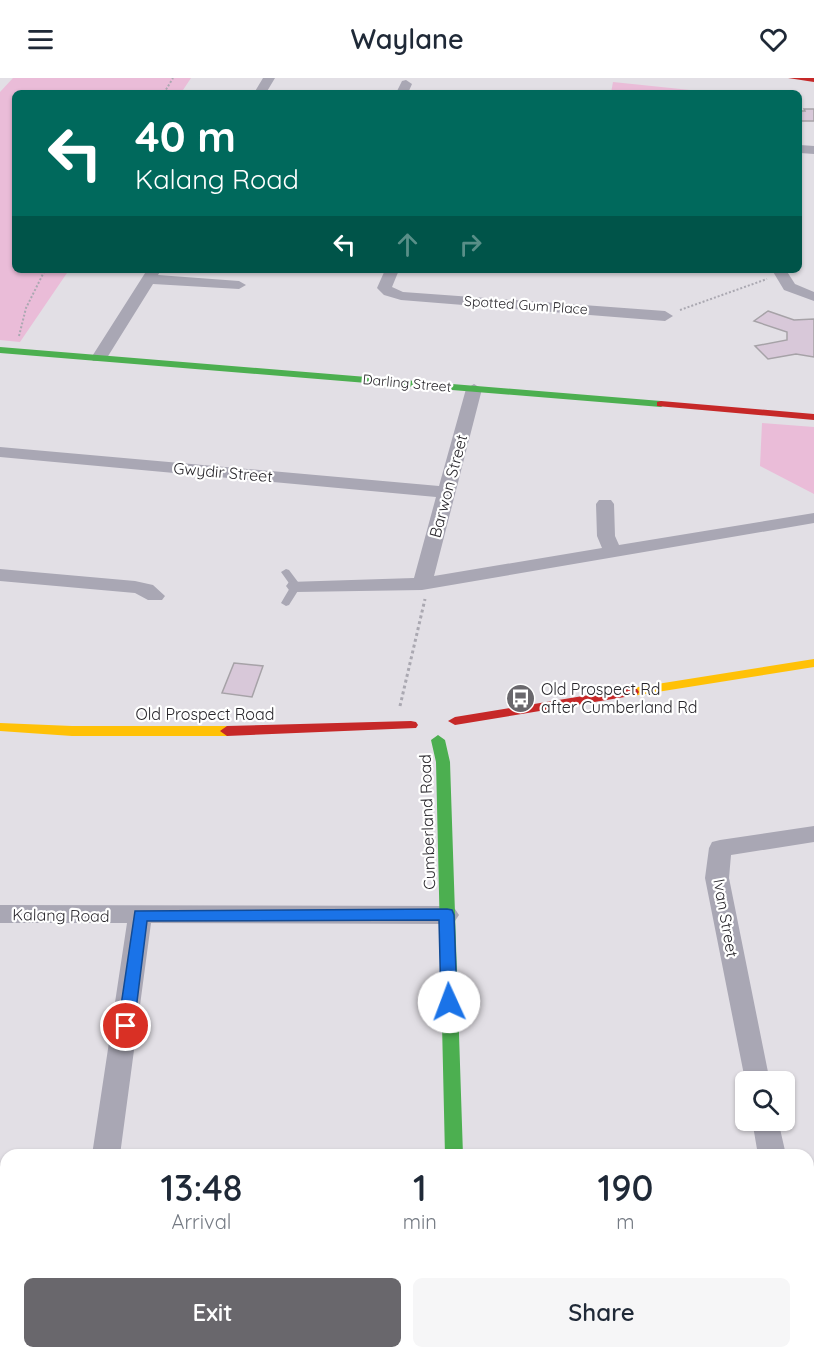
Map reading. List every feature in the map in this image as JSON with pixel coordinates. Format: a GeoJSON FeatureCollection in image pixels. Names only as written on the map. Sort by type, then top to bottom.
{"type":"FeatureCollection","features":[{"type":"Feature","properties":{"kind":"main road"},"geometry":{"type":"LineString","coordinates":[[792,78],[814,80]]}},
{"type":"Feature","properties":{"kind":"main road","name":"Darling Street"},"geometry":{"type":"LineString","coordinates":[[0,350],[814,417]]}},
{"type":"Feature","properties":{"kind":"main road"},"geometry":{"type":"LineString","coordinates":[[438,740],[455,731],[450,717],[814,663]]}},
{"type":"Feature","properties":{"kind":"main road"},"geometry":{"type":"LineString","coordinates":[[416,733],[412,720],[422,712]]}},
{"type":"Feature","properties":{"kind":"main road","name":"Old Prospect Road"},"geometry":{"type":"LineString","coordinates":[[0,727],[72,731],[416,733],[438,740]]}},
{"type":"Feature","properties":{"kind":"main road","name":"Cumberland Road"},"geometry":{"type":"LineString","coordinates":[[438,740],[443,762],[454,1149]]}},
{"type":"Feature","properties":{"kind":"street","name":"Spotted Gum Place"},"geometry":{"type":"LineString","coordinates":[[390,273],[384,285],[384,293],[665,316]]}},
{"type":"Feature","properties":{"kind":"street"},"geometry":{"type":"LineString","coordinates":[[781,273],[789,286],[814,297]]}},
{"type":"Feature","properties":{"kind":"street"},"geometry":{"type":"LineString","coordinates":[[99,358],[151,274],[239,285]]}},
{"type":"Feature","properties":{"kind":"street","name":"Barwon Street"},"geometry":{"type":"LineString","coordinates":[[426,583],[445,492],[474,389]]}},
{"type":"Feature","properties":{"kind":"street","name":"Gwydir Street"},"geometry":{"type":"LineString","coordinates":[[0,452],[445,492]]}},
{"type":"Feature","properties":{"kind":"street"},"geometry":{"type":"LineString","coordinates":[[605,504],[606,536],[613,552]]}},
{"type":"Feature","properties":{"kind":"street"},"geometry":{"type":"LineString","coordinates":[[291,579],[426,583],[814,518]]}},
{"type":"Feature","properties":{"kind":"street"},"geometry":{"type":"LineString","coordinates":[[0,575],[135,587],[146,589],[155,596]]}},
{"type":"Feature","properties":{"kind":"street","name":"Ivan Street"},"geometry":{"type":"LineString","coordinates":[[755,1071],[717,878],[720,848],[814,834]]}},
{"type":"Feature","properties":{"kind":"street","name":"Kalang Road"},"geometry":{"type":"LineString","coordinates":[[0,914],[447,915]]}},
{"type":"Feature","properties":{"kind":"street"},"geometry":{"type":"LineString","coordinates":[[107,1149],[140,915]]}},
{"type":"Feature","properties":{"kind":"street"},"geometry":{"type":"LineString","coordinates":[[767,1131],[771,1149]]}},
{"type":"Feature","properties":{"kind":"lane"},"geometry":{"type":"LineString","coordinates":[[286,603],[291,579]]}},
{"type":"Feature","properties":{"kind":"path"},"geometry":{"type":"LineString","coordinates":[[17,344],[26,308],[44,273]]}},
{"type":"Feature","properties":{"kind":"path"},"geometry":{"type":"LineString","coordinates":[[665,316],[777,273]]}},
{"type":"Feature","properties":{"kind":"path"},"geometry":{"type":"LineString","coordinates":[[400,705],[426,583]]}},
{"type":"Feature","properties":{"kind":"shaded area"},"geometry":{"type":"Polygon","coordinates":[[[13,78],[191,78],[183,90],[12,90],[12,273],[67,273],[20,342],[0,340],[0,92],[13,78]]]}},
{"type":"Feature","properties":{"kind":"shaded area"},"geometry":{"type":"Polygon","coordinates":[[[613,82],[690,90],[612,90],[613,82]]]}},
{"type":"Feature","properties":{"kind":"shaded area"},"geometry":{"type":"Polygon","coordinates":[[[762,423],[814,427],[814,494],[760,466],[762,423]]]}},
{"type":"Feature","properties":{"kind":"building"},"geometry":{"type":"Polygon","coordinates":[[[804,109],[814,109],[814,121],[802,121],[802,111],[805,111],[804,109]]]}},
{"type":"Feature","properties":{"kind":"building"},"geometry":{"type":"Polygon","coordinates":[[[768,311],[794,320],[814,319],[814,357],[796,354],[768,359],[755,346],[787,340],[787,332],[754,321],[768,311]]]}},
{"type":"Feature","properties":{"kind":"building"},"geometry":{"type":"Polygon","coordinates":[[[234,663],[263,666],[252,697],[222,693],[234,663]]]}},
{"type":"Feature","properties":{"kind":"traffic: fast"},"geometry":{"type":"LineString","coordinates":[[0,350],[661,404]]}},
{"type":"Feature","properties":{"kind":"traffic: fast"},"geometry":{"type":"LineString","coordinates":[[438,740],[443,762],[454,1149]]}},
{"type":"Feature","properties":{"kind":"traffic: slow"},"geometry":{"type":"LineString","coordinates":[[632,692],[814,663]]}},
{"type":"Feature","properties":{"kind":"traffic: slow"},"geometry":{"type":"LineString","coordinates":[[0,727],[72,731],[227,731]]}},
{"type":"Feature","properties":{"kind":"traffic: jam"},"geometry":{"type":"LineString","coordinates":[[792,78],[814,80]]}},
{"type":"Feature","properties":{"kind":"traffic: jam"},"geometry":{"type":"LineString","coordinates":[[661,404],[814,417]]}},
{"type":"Feature","properties":{"kind":"traffic: jam"},"geometry":{"type":"LineString","coordinates":[[455,721],[632,692]]}},
{"type":"Feature","properties":{"kind":"traffic: jam"},"geometry":{"type":"LineString","coordinates":[[227,731],[411,725]]}},
{"type":"Feature","properties":{"kind":"place","name":"Old Prospect Rd after Cumberland Rd"},"geometry":{"type":"Point","coordinates":[520,698]}},
{"type":"Feature","properties":{"kind":"route"},"geometry":{"type":"LineString","coordinates":[[126,1026],[140,915],[447,915],[449,1002]]}}]}
